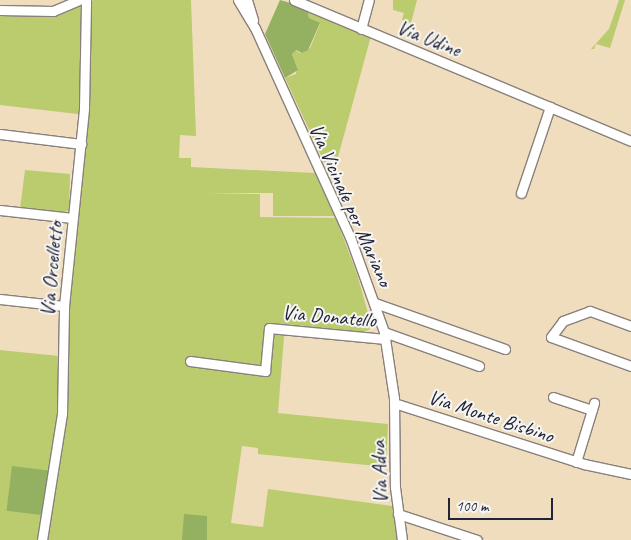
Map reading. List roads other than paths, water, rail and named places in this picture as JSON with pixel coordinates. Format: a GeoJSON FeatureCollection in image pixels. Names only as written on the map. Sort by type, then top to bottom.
{"type":"FeatureCollection","features":[{"type":"Feature","properties":{"kind":"street"},"geometry":{"type":"LineString","coordinates":[[0,10],[53,11],[79,0]]}},
{"type":"Feature","properties":{"kind":"street","name":"Via Orcelletto"},"geometry":{"type":"LineString","coordinates":[[42,540],[62,414],[64,306],[81,144],[86,0]]}},
{"type":"Feature","properties":{"kind":"street"},"geometry":{"type":"LineString","coordinates":[[238,0],[255,28]]}},
{"type":"Feature","properties":{"kind":"street"},"geometry":{"type":"LineString","coordinates":[[247,0],[255,28]]}},
{"type":"Feature","properties":{"kind":"street","name":"Via Udine"},"geometry":{"type":"LineString","coordinates":[[294,0],[631,141]]}},
{"type":"Feature","properties":{"kind":"street"},"geometry":{"type":"LineString","coordinates":[[361,28],[369,0]]}},
{"type":"Feature","properties":{"kind":"street","name":"Via Vicinale per Mariano"},"geometry":{"type":"LineString","coordinates":[[255,28],[350,237],[375,303],[384,336],[394,403]]}},
{"type":"Feature","properties":{"kind":"street"},"geometry":{"type":"LineString","coordinates":[[521,193],[550,107]]}},
{"type":"Feature","properties":{"kind":"street"},"geometry":{"type":"LineString","coordinates":[[0,134],[81,144]]}},
{"type":"Feature","properties":{"kind":"street"},"geometry":{"type":"LineString","coordinates":[[0,210],[73,218]]}},
{"type":"Feature","properties":{"kind":"street"},"geometry":{"type":"LineString","coordinates":[[0,299],[64,306]]}},
{"type":"Feature","properties":{"kind":"street"},"geometry":{"type":"LineString","coordinates":[[375,303],[505,349]]}},
{"type":"Feature","properties":{"kind":"street"},"geometry":{"type":"LineString","coordinates":[[631,326],[590,310],[563,321],[551,337],[631,366]]}},
{"type":"Feature","properties":{"kind":"street","name":"Via Donatello"},"geometry":{"type":"LineString","coordinates":[[190,361],[266,371],[270,328],[384,336],[479,366]]}},
{"type":"Feature","properties":{"kind":"street","name":"Via Monte Bisbino"},"geometry":{"type":"LineString","coordinates":[[553,397],[593,407],[576,462]]}},
{"type":"Feature","properties":{"kind":"street","name":"Via Monte Bisbino"},"geometry":{"type":"LineString","coordinates":[[394,403],[576,462],[631,474]]}},
{"type":"Feature","properties":{"kind":"street","name":"Via Adua"},"geometry":{"type":"LineString","coordinates":[[394,403],[398,514],[402,540]]}},
{"type":"Feature","properties":{"kind":"street"},"geometry":{"type":"LineString","coordinates":[[398,514],[477,540]]}}]}
